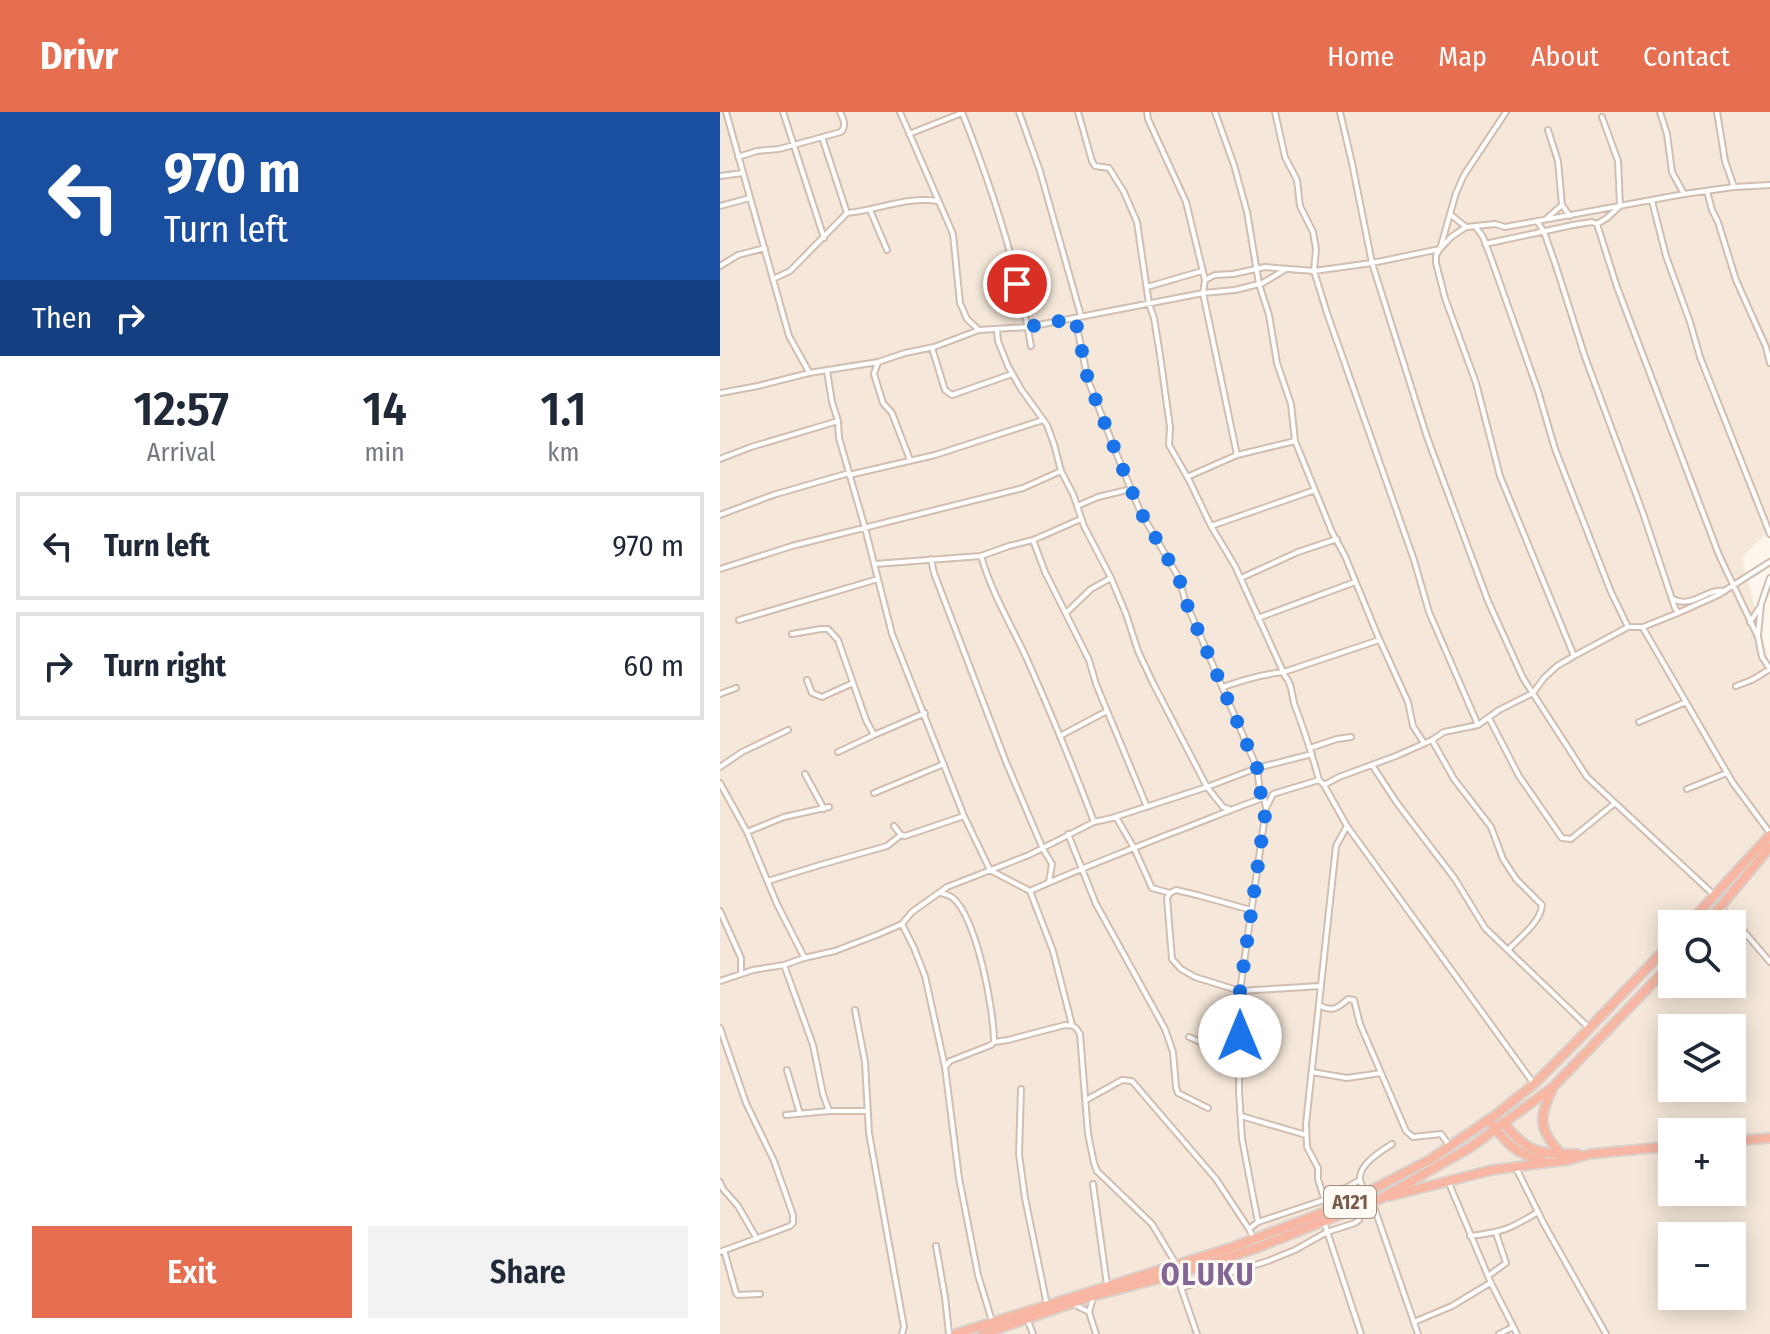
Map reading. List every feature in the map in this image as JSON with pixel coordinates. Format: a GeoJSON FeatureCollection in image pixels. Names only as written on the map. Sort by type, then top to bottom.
{"type":"FeatureCollection","features":[{"type":"Feature","properties":{"kind":"highway"},"geometry":{"type":"LineString","coordinates":[[1701,910],[1770,834]]}},
{"type":"Feature","properties":{"kind":"highway"},"geometry":{"type":"LineString","coordinates":[[1720,908],[1770,847]]}},
{"type":"Feature","properties":{"kind":"highway","name":"A121"},"geometry":{"type":"LineString","coordinates":[[952,1334],[992,1321],[1072,1303],[1176,1269],[1328,1212],[1366,1194],[1450,1147],[1534,1084],[1658,957]]}},
{"type":"Feature","properties":{"kind":"highway","name":"A121"},"geometry":{"type":"LineString","coordinates":[[983,1334],[1107,1286],[1254,1249],[1326,1227],[1376,1201],[1435,1169],[1500,1127],[1553,1087],[1658,978]]}},
{"type":"Feature","properties":{"kind":"highway"},"geometry":{"type":"LineString","coordinates":[[1553,1087],[1541,1121],[1560,1153]]}},
{"type":"Feature","properties":{"kind":"highway"},"geometry":{"type":"LineString","coordinates":[[1493,1117],[1513,1149],[1547,1162]]}},
{"type":"Feature","properties":{"kind":"highway"},"geometry":{"type":"LineString","coordinates":[[1500,1127],[1522,1144],[1548,1154],[1590,1154],[1658,1147]]}},
{"type":"Feature","properties":{"kind":"highway"},"geometry":{"type":"LineString","coordinates":[[1746,1140],[1770,1138]]}},
{"type":"Feature","properties":{"kind":"highway"},"geometry":{"type":"LineString","coordinates":[[1376,1201],[1492,1170],[1590,1154]]}},
{"type":"Feature","properties":{"kind":"street"},"geometry":{"type":"LineString","coordinates":[[726,112],[789,336],[809,373]]}},
{"type":"Feature","properties":{"kind":"street"},"geometry":{"type":"LineString","coordinates":[[783,112],[824,238]]}},
{"type":"Feature","properties":{"kind":"street"},"geometry":{"type":"LineString","coordinates":[[738,157],[843,130],[840,112]]}},
{"type":"Feature","properties":{"kind":"street"},"geometry":{"type":"LineString","coordinates":[[900,112],[953,234],[963,314],[979,330]]}},
{"type":"Feature","properties":{"kind":"street"},"geometry":{"type":"LineString","coordinates":[[1019,112],[1040,171],[1078,317],[1088,380],[1140,511],[1179,578],[1185,600],[1257,768],[1266,808]]}},
{"type":"Feature","properties":{"kind":"street"},"geometry":{"type":"LineString","coordinates":[[1078,112],[1092,161],[1099,168],[1109,168],[1112,172],[1137,222],[1170,427],[1169,445],[1241,578],[1291,682],[1293,702],[1319,780],[1347,826],[1534,1084]]}},
{"type":"Feature","properties":{"kind":"street"},"geometry":{"type":"LineString","coordinates":[[1147,112],[1186,202],[1205,280],[1203,293],[1237,455]]}},
{"type":"Feature","properties":{"kind":"street"},"geometry":{"type":"LineString","coordinates":[[1215,112],[1247,212],[1277,363],[1291,404],[1295,441],[1408,702],[1413,726],[1424,743]]}},
{"type":"Feature","properties":{"kind":"street"},"geometry":{"type":"LineString","coordinates":[[1275,112],[1285,157],[1297,180],[1300,206],[1313,232],[1316,249],[1314,271],[1414,560],[1429,612],[1478,725]]}},
{"type":"Feature","properties":{"kind":"street"},"geometry":{"type":"LineString","coordinates":[[1340,112],[1372,263],[1427,437],[1488,601],[1523,678],[1587,777],[1715,895]]}},
{"type":"Feature","properties":{"kind":"street"},"geometry":{"type":"LineString","coordinates":[[1440,249],[1464,175],[1506,112]]}},
{"type":"Feature","properties":{"kind":"street"},"geometry":{"type":"LineString","coordinates":[[1660,112],[1667,134],[1672,172],[1684,194]]}},
{"type":"Feature","properties":{"kind":"street"},"geometry":{"type":"LineString","coordinates":[[1717,112],[1725,161],[1734,187]]}},
{"type":"Feature","properties":{"kind":"street"},"geometry":{"type":"LineString","coordinates":[[909,134],[962,113],[1005,240],[1031,346]]}},
{"type":"Feature","properties":{"kind":"street"},"geometry":{"type":"LineString","coordinates":[[1485,244],[1573,225],[1597,224],[1620,206],[1618,161],[1602,117]]}},
{"type":"Feature","properties":{"kind":"street"},"geometry":{"type":"LineString","coordinates":[[1548,130],[1558,161],[1562,205],[1570,216]]}},
{"type":"Feature","properties":{"kind":"street"},"geometry":{"type":"LineString","coordinates":[[822,137],[847,213]]}},
{"type":"Feature","properties":{"kind":"street"},"geometry":{"type":"LineString","coordinates":[[720,176],[743,173]]}},
{"type":"Feature","properties":{"kind":"street"},"geometry":{"type":"LineString","coordinates":[[1574,656],[1500,476],[1476,383],[1445,298],[1436,255],[1451,237],[1475,225],[1505,227],[1684,194],[1768,183]]}},
{"type":"Feature","properties":{"kind":"street"},"geometry":{"type":"LineString","coordinates":[[1707,191],[1736,280],[1770,363]]}},
{"type":"Feature","properties":{"kind":"street"},"geometry":{"type":"LineString","coordinates":[[720,206],[750,198]]}},
{"type":"Feature","properties":{"kind":"street"},"geometry":{"type":"LineString","coordinates":[[773,279],[790,271],[847,213],[915,199],[938,201]]}},
{"type":"Feature","properties":{"kind":"street"},"geometry":{"type":"LineString","coordinates":[[1652,201],[1666,256],[1700,357],[1770,534]]}},
{"type":"Feature","properties":{"kind":"street"},"geometry":{"type":"LineString","coordinates":[[1545,220],[1562,205]]}},
{"type":"Feature","properties":{"kind":"street"},"geometry":{"type":"LineString","coordinates":[[870,210],[887,250]]}},
{"type":"Feature","properties":{"kind":"street"},"geometry":{"type":"LineString","coordinates":[[1451,215],[1466,227]]}},
{"type":"Feature","properties":{"kind":"street"},"geometry":{"type":"LineString","coordinates":[[1537,221],[1544,232],[1585,357],[1678,613]]}},
{"type":"Feature","properties":{"kind":"street"},"geometry":{"type":"LineString","coordinates":[[1597,224],[1622,302],[1719,555],[1758,637]]}},
{"type":"Feature","properties":{"kind":"street"},"geometry":{"type":"LineString","coordinates":[[1475,225],[1485,244],[1538,391],[1555,449],[1611,592],[1628,627]]}},
{"type":"Feature","properties":{"kind":"street"},"geometry":{"type":"LineString","coordinates":[[720,266],[738,255],[765,248]]}},
{"type":"Feature","properties":{"kind":"street"},"geometry":{"type":"LineString","coordinates":[[1205,280],[1215,275],[1265,267],[1314,271],[1440,249]]}},
{"type":"Feature","properties":{"kind":"street"},"geometry":{"type":"LineString","coordinates":[[1265,267],[1279,274]]}},
{"type":"Feature","properties":{"kind":"street"},"geometry":{"type":"LineString","coordinates":[[720,393],[809,373],[878,362],[932,348],[979,330],[1028,327],[1203,293],[1235,290],[1260,284],[1286,269]]}},
{"type":"Feature","properties":{"kind":"street"},"geometry":{"type":"LineString","coordinates":[[1147,287],[1203,271]]}},
{"type":"Feature","properties":{"kind":"street"},"geometry":{"type":"LineString","coordinates":[[997,330],[998,341],[1012,374],[1043,420],[1054,444],[1061,471],[1111,578],[1138,651],[1207,787],[1223,807],[1229,809]]}},
{"type":"Feature","properties":{"kind":"street"},"geometry":{"type":"LineString","coordinates":[[932,348],[945,390],[952,395],[1012,374]]}},
{"type":"Feature","properties":{"kind":"street"},"geometry":{"type":"LineString","coordinates":[[878,362],[874,374],[883,403],[892,413],[910,460]]}},
{"type":"Feature","properties":{"kind":"street"},"geometry":{"type":"LineString","coordinates":[[827,371],[839,438],[892,634],[964,816],[990,870],[1030,891],[1053,951],[1072,1025],[1080,1034],[1088,1134],[1097,1171],[1152,1224],[1176,1269],[1197,1334]]}},
{"type":"Feature","properties":{"kind":"street"},"geometry":{"type":"LineString","coordinates":[[720,515],[773,495],[957,449],[1043,420]]}},
{"type":"Feature","properties":{"kind":"street"},"geometry":{"type":"LineString","coordinates":[[720,459],[838,421]]}},
{"type":"Feature","properties":{"kind":"street"},"geometry":{"type":"LineString","coordinates":[[1187,477],[1237,455],[1295,441]]}},
{"type":"Feature","properties":{"kind":"street"},"geometry":{"type":"LineString","coordinates":[[720,569],[792,546],[1023,488],[1061,471]]}},
{"type":"Feature","properties":{"kind":"street"},"geometry":{"type":"LineString","coordinates":[[1077,506],[1131,489]]}},
{"type":"Feature","properties":{"kind":"street"},"geometry":{"type":"LineString","coordinates":[[1211,526],[1315,490]]}},
{"type":"Feature","properties":{"kind":"street"},"geometry":{"type":"LineString","coordinates":[[874,564],[981,556],[1033,540],[1081,519]]}},
{"type":"Feature","properties":{"kind":"street"},"geometry":{"type":"LineString","coordinates":[[1241,578],[1298,552],[1337,539]]}},
{"type":"Feature","properties":{"kind":"street"},"geometry":{"type":"LineString","coordinates":[[1033,540],[1045,572],[1089,660],[1147,807]]}},
{"type":"Feature","properties":{"kind":"street"},"geometry":{"type":"LineString","coordinates":[[981,556],[1094,822]]}},
{"type":"Feature","properties":{"kind":"street"},"geometry":{"type":"LineString","coordinates":[[931,559],[966,661],[1043,849],[1052,864],[1049,882]]}},
{"type":"Feature","properties":{"kind":"street"},"geometry":{"type":"LineString","coordinates":[[1324,785],[1432,740],[1444,732],[1478,725],[1499,710],[1533,693],[1550,672],[1574,656],[1628,627],[1643,627],[1725,591],[1770,562]]}},
{"type":"Feature","properties":{"kind":"street"},"geometry":{"type":"LineString","coordinates":[[1066,613],[1091,589],[1111,578]]}},
{"type":"Feature","properties":{"kind":"street"},"geometry":{"type":"LineString","coordinates":[[1750,622],[1761,604],[1770,578]]}},
{"type":"Feature","properties":{"kind":"street"},"geometry":{"type":"LineString","coordinates":[[739,620],[878,579]]}},
{"type":"Feature","properties":{"kind":"street"},"geometry":{"type":"LineString","coordinates":[[1258,618],[1355,582]]}},
{"type":"Feature","properties":{"kind":"street"},"geometry":{"type":"LineString","coordinates":[[1671,598],[1679,602],[1690,601],[1714,591],[1725,591]]}},
{"type":"Feature","properties":{"kind":"street"},"geometry":{"type":"LineString","coordinates":[[1736,686],[1770,669],[1762,657],[1758,637],[1761,604]]}},
{"type":"Feature","properties":{"kind":"street"},"geometry":{"type":"LineString","coordinates":[[1643,627],[1727,773],[1770,834]]}},
{"type":"Feature","properties":{"kind":"street"},"geometry":{"type":"LineString","coordinates":[[792,634],[828,629],[838,640],[874,735]]}},
{"type":"Feature","properties":{"kind":"street"},"geometry":{"type":"LineString","coordinates":[[1223,687],[1259,675],[1284,672],[1379,640]]}},
{"type":"Feature","properties":{"kind":"street"},"geometry":{"type":"LineString","coordinates":[[807,680],[812,693],[818,697],[853,683]]}},
{"type":"Feature","properties":{"kind":"street"},"geometry":{"type":"LineString","coordinates":[[720,694],[736,688]]}},
{"type":"Feature","properties":{"kind":"street"},"geometry":{"type":"LineString","coordinates":[[1639,722],[1686,702]]}},
{"type":"Feature","properties":{"kind":"street"},"geometry":{"type":"LineString","coordinates":[[1060,736],[1107,711]]}},
{"type":"Feature","properties":{"kind":"street"},"geometry":{"type":"LineString","coordinates":[[838,752],[925,713]]}},
{"type":"Feature","properties":{"kind":"street"},"geometry":{"type":"LineString","coordinates":[[1489,718],[1519,776],[1562,838],[1571,839],[1615,803]]}},
{"type":"Feature","properties":{"kind":"street"},"geometry":{"type":"LineString","coordinates":[[720,767],[742,752],[788,730]]}},
{"type":"Feature","properties":{"kind":"street"},"geometry":{"type":"LineString","coordinates":[[720,981],[835,951],[902,924],[912,912],[947,887],[1043,849],[1094,822],[1207,787],[1337,739],[1351,737]]}},
{"type":"Feature","properties":{"kind":"street"},"geometry":{"type":"LineString","coordinates":[[1432,740],[1454,779],[1491,827],[1503,859],[1516,879],[1542,905],[1537,919],[1508,950]]}},
{"type":"Feature","properties":{"kind":"street"},"geometry":{"type":"LineString","coordinates":[[874,793],[944,764]]}},
{"type":"Feature","properties":{"kind":"street"},"geometry":{"type":"LineString","coordinates":[[1372,765],[1455,879],[1485,928],[1589,1028]]}},
{"type":"Feature","properties":{"kind":"street"},"geometry":{"type":"LineString","coordinates":[[1687,789],[1727,773]]}},
{"type":"Feature","properties":{"kind":"street"},"geometry":{"type":"LineString","coordinates":[[747,832],[784,817],[826,808],[805,774]]}},
{"type":"Feature","properties":{"kind":"street"},"geometry":{"type":"LineString","coordinates":[[1030,891],[1229,809],[1319,780]]}},
{"type":"Feature","properties":{"kind":"street"},"geometry":{"type":"LineString","coordinates":[[720,783],[747,832],[804,958]]}},
{"type":"Feature","properties":{"kind":"street"},"geometry":{"type":"LineString","coordinates":[[1258,1222],[1242,1139],[1240,991],[1266,808],[1273,794]]}},
{"type":"Feature","properties":{"kind":"street"},"geometry":{"type":"LineString","coordinates":[[768,881],[887,846],[901,835],[964,816]]}},
{"type":"Feature","properties":{"kind":"street"},"geometry":{"type":"LineString","coordinates":[[1116,817],[1152,888],[1170,893]]}},
{"type":"Feature","properties":{"kind":"street"},"geometry":{"type":"LineString","coordinates":[[894,826],[901,835]]}},
{"type":"Feature","properties":{"kind":"street"},"geometry":{"type":"LineString","coordinates":[[1328,1212],[1318,1179],[1318,1168],[1307,1147],[1306,1135],[1336,846],[1347,826]]}},
{"type":"Feature","properties":{"kind":"street"},"geometry":{"type":"LineString","coordinates":[[1068,834],[1096,904],[1165,1029],[1173,1052],[1178,1093],[1208,1108]]}},
{"type":"Feature","properties":{"kind":"street"},"geometry":{"type":"LineString","coordinates":[[1251,910],[1176,890],[1170,893],[1167,898],[1172,959],[1195,977],[1240,991],[1320,986]]}},
{"type":"Feature","properties":{"kind":"street"},"geometry":{"type":"LineString","coordinates":[[941,893],[954,899],[975,938],[989,999],[994,1042]]}},
{"type":"Feature","properties":{"kind":"street"},"geometry":{"type":"LineString","coordinates":[[1720,908],[1770,962]]}},
{"type":"Feature","properties":{"kind":"street"},"geometry":{"type":"LineString","coordinates":[[720,911],[741,958],[741,974]]}},
{"type":"Feature","properties":{"kind":"street"},"geometry":{"type":"LineString","coordinates":[[902,924],[925,976],[945,1067],[959,1178],[978,1275],[992,1321]]}},
{"type":"Feature","properties":{"kind":"street"},"geometry":{"type":"LineString","coordinates":[[784,965],[813,1045],[829,1111]]}},
{"type":"Feature","properties":{"kind":"street"},"geometry":{"type":"LineString","coordinates":[[1319,1005],[1332,1010],[1348,999],[1354,1000],[1360,1024],[1406,1131],[1413,1137],[1441,1134],[1450,1147]]}},
{"type":"Feature","properties":{"kind":"street"},"geometry":{"type":"LineString","coordinates":[[855,1010],[865,1062],[867,1111],[904,1327],[902,1334]]}},
{"type":"Feature","properties":{"kind":"street"},"geometry":{"type":"LineString","coordinates":[[945,1067],[950,1061],[994,1042],[1072,1025]]}},
{"type":"Feature","properties":{"kind":"street"},"geometry":{"type":"LineString","coordinates":[[720,1028],[746,1103],[774,1161],[793,1215],[790,1226],[722,1251],[736,1293],[760,1294]]}},
{"type":"Feature","properties":{"kind":"street"},"geometry":{"type":"LineString","coordinates":[[1189,1037],[1240,1059]]}},
{"type":"Feature","properties":{"kind":"street"},"geometry":{"type":"LineString","coordinates":[[787,1070],[800,1114]]}},
{"type":"Feature","properties":{"kind":"street"},"geometry":{"type":"LineString","coordinates":[[1312,1072],[1347,1078],[1381,1073]]}},
{"type":"Feature","properties":{"kind":"street"},"geometry":{"type":"LineString","coordinates":[[1086,1100],[1122,1080],[1132,1081],[1216,1179],[1254,1239]]}},
{"type":"Feature","properties":{"kind":"street"},"geometry":{"type":"LineString","coordinates":[[1021,1089],[1019,1154],[1048,1308]]}},
{"type":"Feature","properties":{"kind":"street"},"geometry":{"type":"LineString","coordinates":[[786,1115],[867,1111]]}},
{"type":"Feature","properties":{"kind":"street"},"geometry":{"type":"LineString","coordinates":[[1241,1116],[1306,1135]]}},
{"type":"Feature","properties":{"kind":"street"},"geometry":{"type":"LineString","coordinates":[[1366,1194],[1360,1180],[1363,1168],[1392,1144]]}},
{"type":"Feature","properties":{"kind":"street"},"geometry":{"type":"LineString","coordinates":[[1515,1166],[1606,1334]]}},
{"type":"Feature","properties":{"kind":"street"},"geometry":{"type":"LineString","coordinates":[[1249,1229],[1258,1222],[1324,1200],[1360,1180]]}},
{"type":"Feature","properties":{"kind":"street"},"geometry":{"type":"LineString","coordinates":[[1448,1181],[1491,1283],[1517,1334]]}},
{"type":"Feature","properties":{"kind":"street"},"geometry":{"type":"LineString","coordinates":[[720,1182],[757,1239]]}},
{"type":"Feature","properties":{"kind":"street"},"geometry":{"type":"LineString","coordinates":[[1093,1184],[1107,1286]]}},
{"type":"Feature","properties":{"kind":"street"},"geometry":{"type":"LineString","coordinates":[[1376,1201],[1418,1334]]}},
{"type":"Feature","properties":{"kind":"street"},"geometry":{"type":"LineString","coordinates":[[1470,1236],[1512,1228],[1538,1212]]}},
{"type":"Feature","properties":{"kind":"street"},"geometry":{"type":"LineString","coordinates":[[1181,1288],[1295,1250],[1326,1227],[1361,1334]]}},
{"type":"Feature","properties":{"kind":"street"},"geometry":{"type":"LineString","coordinates":[[1488,1276],[1506,1263],[1496,1233]]}},
{"type":"Feature","properties":{"kind":"street"},"geometry":{"type":"LineString","coordinates":[[936,1246],[952,1334]]}},
{"type":"Feature","properties":{"kind":"street"},"geometry":{"type":"LineString","coordinates":[[1414,1322],[1452,1306],[1491,1283]]}},
{"type":"Feature","properties":{"kind":"street"},"geometry":{"type":"LineString","coordinates":[[1093,1296],[1089,1312],[1096,1334]]}},
{"type":"Feature","properties":{"kind":"street"},"geometry":{"type":"LineString","coordinates":[[1072,1303],[1089,1312]]}},
{"type":"Feature","properties":{"kind":"street"},"geometry":{"type":"LineString","coordinates":[[1027,1318],[1033,1334]]}},
{"type":"Feature","properties":{"kind":"street"},"geometry":{"type":"LineString","coordinates":[[1499,1334],[1513,1327]]}},
{"type":"Feature","properties":{"kind":"shaded area"},"geometry":{"type":"Polygon","coordinates":[[[720,112],[1770,112],[1770,530],[1742,557],[1770,667],[1770,1334],[720,1334],[720,112]]]}},
{"type":"Feature","properties":{"kind":"district","name":"OLUKU"},"geometry":{"type":"Point","coordinates":[1208,1275]}},
{"type":"Feature","properties":{"kind":"route"},"geometry":{"type":"LineString","coordinates":[[1017,284],[1028,327],[1075,318],[1088,380],[1117,455],[1140,511],[1179,578],[1185,600],[1257,768],[1266,808],[1240,991],[1240,1036]]}}]}
